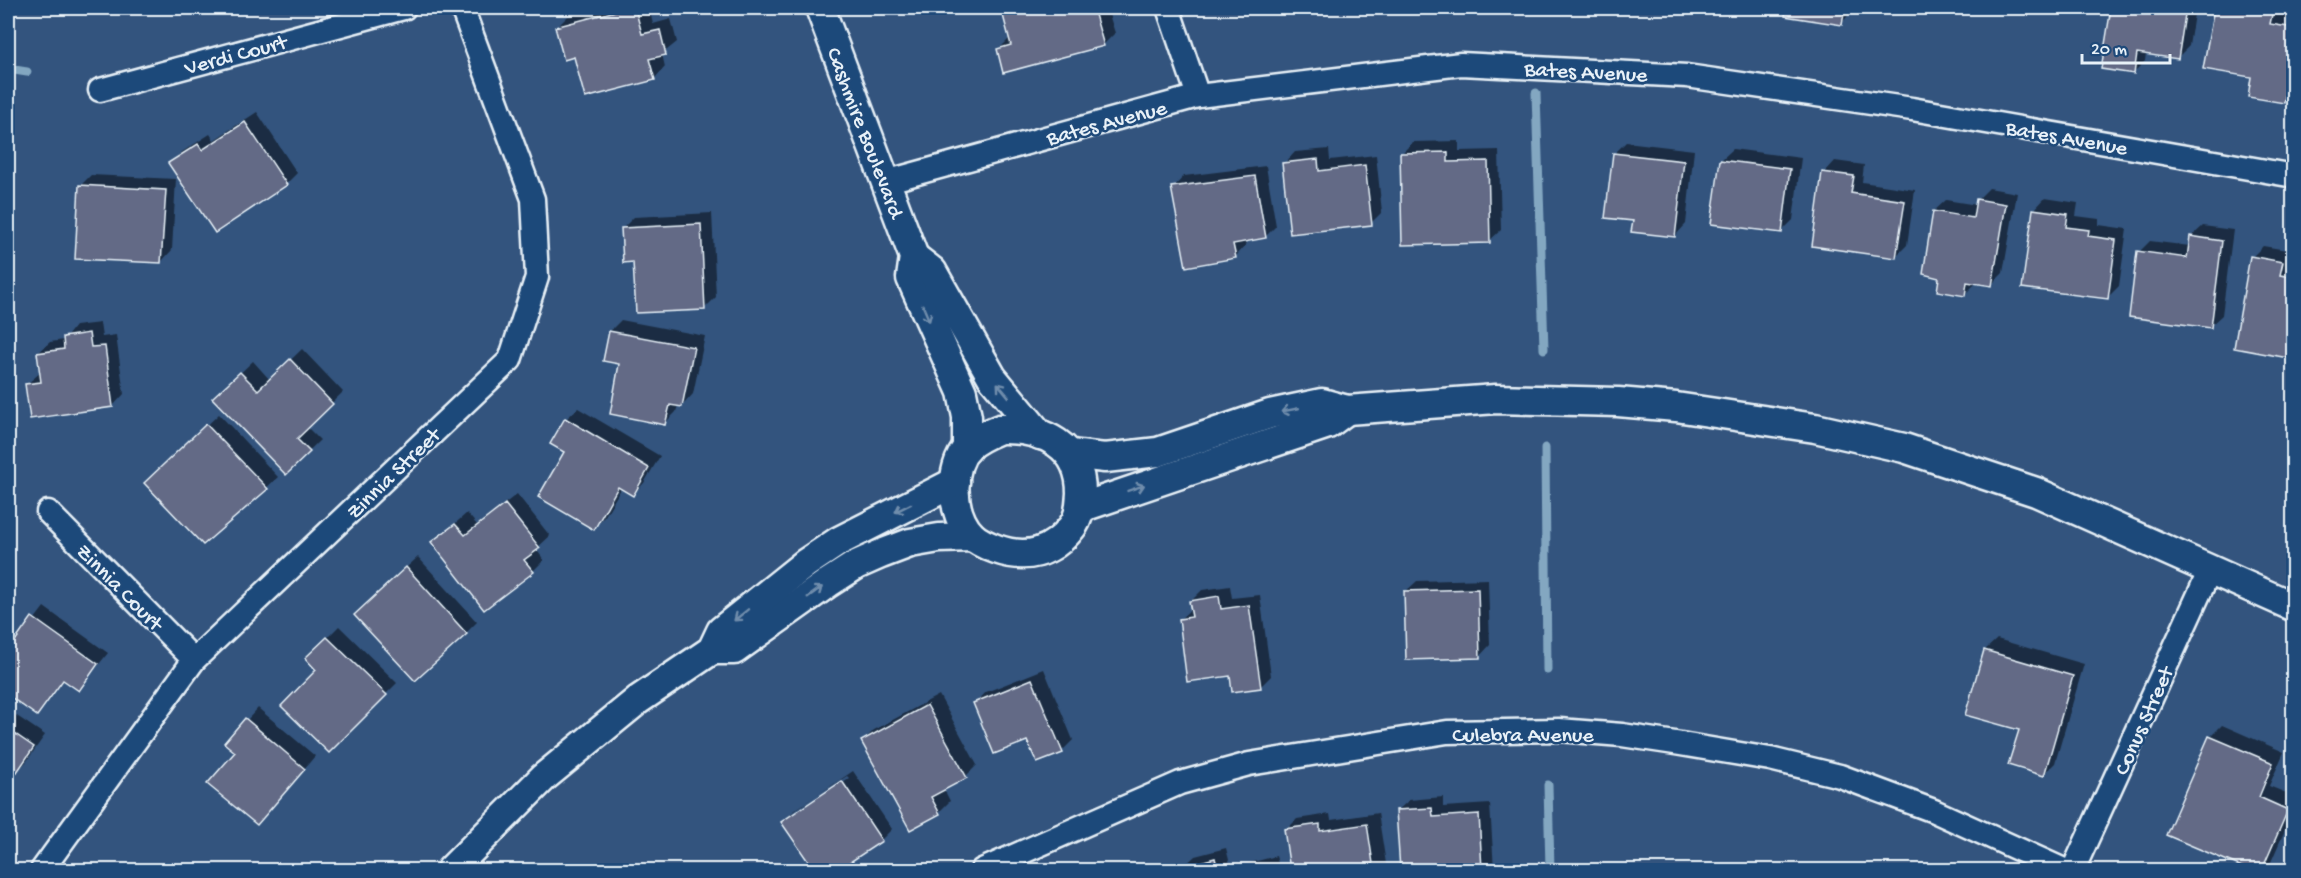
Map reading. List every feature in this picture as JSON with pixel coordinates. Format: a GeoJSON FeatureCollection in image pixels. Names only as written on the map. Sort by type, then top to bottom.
{"type":"FeatureCollection","features":[{"type":"Feature","properties":{"kind":"street","name":"Verdi Court"},"geometry":{"type":"LineString","coordinates":[[100,90],[404,8]]}},
{"type":"Feature","properties":{"kind":"street","name":"Zinnia Street"},"geometry":{"type":"LineString","coordinates":[[42,870],[194,660],[510,360],[537,277],[533,199],[462,8]]}},
{"type":"Feature","properties":{"kind":"street","name":"Cashmire Boulevard"},"geometry":{"type":"LineString","coordinates":[[820,8],[914,257],[911,278],[962,392],[967,417],[967,449]]}},
{"type":"Feature","properties":{"kind":"street"},"geometry":{"type":"LineString","coordinates":[[1168,8],[1198,96]]}},
{"type":"Feature","properties":{"kind":"street","name":"Bates Avenue"},"geometry":{"type":"LineString","coordinates":[[885,182],[1198,96],[1461,64],[1687,76],[1912,109],[2294,176]]}},
{"type":"Feature","properties":{"kind":"street","name":"Cashmire Boulevard"},"geometry":{"type":"LineString","coordinates":[[914,257],[932,271],[992,377],[1040,435]]}},
{"type":"Feature","properties":{"kind":"street"},"geometry":{"type":"LineString","coordinates":[[973,537],[962,523],[956,504],[955,482],[967,449],[981,436],[1000,429],[1019,429],[1040,435],[1070,454],[1105,458],[1132,457],[1185,444],[1270,414],[1322,404],[1347,410],[1496,399],[1618,402],[1676,407],[1815,428],[1904,448],[2036,492],[2294,607]]}},
{"type":"Feature","properties":{"kind":"street"},"geometry":{"type":"LineString","coordinates":[[1080,508],[1328,424],[1347,410]]}},
{"type":"Feature","properties":{"kind":"street"},"geometry":{"type":"LineString","coordinates":[[712,650],[734,651],[856,565],[910,543],[939,538],[973,537],[1008,553],[1033,555],[1051,548],[1074,524],[1080,508],[1078,468],[1070,454]]}},
{"type":"Feature","properties":{"kind":"street"},"geometry":{"type":"LineString","coordinates":[[451,870],[544,777],[638,700],[712,650],[722,631],[806,563],[839,541],[955,482]]}},
{"type":"Feature","properties":{"kind":"street","name":"Zinnia Court"},"geometry":{"type":"LineString","coordinates":[[48,512],[194,660]]}},
{"type":"Feature","properties":{"kind":"street","name":"Conus Street"},"geometry":{"type":"LineString","coordinates":[[2073,870],[2210,570]]}},
{"type":"Feature","properties":{"kind":"street","name":"Culebra Avenue"},"geometry":{"type":"LineString","coordinates":[[982,870],[1179,783],[1250,764],[1447,732],[1559,730],[1664,741],[1770,759],[1840,776],[1934,811],[2064,870]]}},
{"type":"Feature","properties":{"kind":"building"},"geometry":{"type":"Polygon","coordinates":[[[627,8],[635,8],[642,34],[660,30],[666,55],[649,59],[655,80],[585,98],[574,57],[564,60],[555,27],[627,8]]]}},
{"type":"Feature","properties":{"kind":"building"},"geometry":{"type":"Polygon","coordinates":[[[1001,8],[1082,8],[1084,13],[1094,11],[1104,46],[1003,73],[997,49],[1011,45],[1001,8]]]}},
{"type":"Feature","properties":{"kind":"building"},"geometry":{"type":"Polygon","coordinates":[[[1674,8],[1710,8],[1710,11],[1674,8]]]}},
{"type":"Feature","properties":{"kind":"building"},"geometry":{"type":"Polygon","coordinates":[[[1786,8],[1845,8],[1842,25],[1785,16],[1786,8]]]}},
{"type":"Feature","properties":{"kind":"building"},"geometry":{"type":"Polygon","coordinates":[[[2111,8],[2186,8],[2178,59],[2137,53],[2134,74],[2101,69],[2111,8]]]}},
{"type":"Feature","properties":{"kind":"building"},"geometry":{"type":"Polygon","coordinates":[[[2214,8],[2273,10],[2270,24],[2294,28],[2294,49],[2284,103],[2248,97],[2251,77],[2203,69],[2214,8]]]}},
{"type":"Feature","properties":{"kind":"building"},"geometry":{"type":"Polygon","coordinates":[[[245,122],[287,185],[215,233],[168,163],[198,144],[202,150],[245,122]]]}},
{"type":"Feature","properties":{"kind":"building"},"geometry":{"type":"Polygon","coordinates":[[[1448,152],[1448,162],[1488,161],[1490,243],[1402,245],[1400,153],[1448,152]]]}},
{"type":"Feature","properties":{"kind":"building"},"geometry":{"type":"Polygon","coordinates":[[[1613,153],[1684,161],[1675,237],[1631,232],[1633,221],[1605,218],[1613,153]]]}},
{"type":"Feature","properties":{"kind":"building"},"geometry":{"type":"Polygon","coordinates":[[[1318,159],[1319,171],[1365,165],[1372,225],[1290,234],[1282,163],[1318,159]]]}},
{"type":"Feature","properties":{"kind":"building"},"geometry":{"type":"Polygon","coordinates":[[[1720,160],[1790,169],[1782,233],[1711,224],[1720,160]]]}},
{"type":"Feature","properties":{"kind":"building"},"geometry":{"type":"Polygon","coordinates":[[[1822,172],[1854,176],[1851,193],[1905,201],[1896,258],[1812,246],[1822,172]]]}},
{"type":"Feature","properties":{"kind":"building"},"geometry":{"type":"Polygon","coordinates":[[[1255,176],[1266,238],[1233,244],[1236,258],[1186,267],[1171,187],[1255,176]]]}},
{"type":"Feature","properties":{"kind":"building"},"geometry":{"type":"Polygon","coordinates":[[[79,185],[166,190],[161,263],[75,259],[79,185]]]}},
{"type":"Feature","properties":{"kind":"building"},"geometry":{"type":"Polygon","coordinates":[[[1976,199],[2006,204],[1992,286],[1967,282],[1965,296],[1937,291],[1939,278],[1923,274],[1933,211],[1973,218],[1976,199]]]}},
{"type":"Feature","properties":{"kind":"building"},"geometry":{"type":"Polygon","coordinates":[[[2033,209],[2068,214],[2066,227],[2089,230],[2088,236],[2116,240],[2108,299],[2022,288],[2033,209]]]}},
{"type":"Feature","properties":{"kind":"building"},"geometry":{"type":"Polygon","coordinates":[[[701,224],[705,310],[636,313],[633,262],[623,263],[621,228],[701,224]]]}},
{"type":"Feature","properties":{"kind":"building"},"geometry":{"type":"Polygon","coordinates":[[[2190,236],[2222,241],[2211,328],[2129,317],[2137,251],[2187,258],[2190,236]]]}},
{"type":"Feature","properties":{"kind":"building"},"geometry":{"type":"Polygon","coordinates":[[[2250,256],[2283,262],[2280,275],[2294,277],[2294,359],[2234,348],[2250,256]]]}},
{"type":"Feature","properties":{"kind":"building"},"geometry":{"type":"Polygon","coordinates":[[[609,331],[694,347],[682,407],[670,405],[665,425],[610,414],[619,364],[603,361],[609,331]]]}},
{"type":"Feature","properties":{"kind":"building"},"geometry":{"type":"Polygon","coordinates":[[[89,333],[91,347],[105,346],[113,407],[30,419],[25,384],[41,382],[37,353],[64,349],[63,337],[89,333]]]}},
{"type":"Feature","properties":{"kind":"building"},"geometry":{"type":"Polygon","coordinates":[[[290,359],[333,404],[297,439],[310,452],[286,475],[212,398],[240,372],[258,390],[290,359]]]}},
{"type":"Feature","properties":{"kind":"building"},"geometry":{"type":"Polygon","coordinates":[[[565,418],[649,468],[633,496],[618,487],[594,530],[538,497],[564,452],[550,444],[565,418]]]}},
{"type":"Feature","properties":{"kind":"building"},"geometry":{"type":"Polygon","coordinates":[[[206,424],[268,489],[203,545],[144,483],[206,424]]]}},
{"type":"Feature","properties":{"kind":"building"},"geometry":{"type":"Polygon","coordinates":[[[505,504],[540,548],[524,560],[534,572],[484,610],[431,542],[455,524],[465,535],[505,504]]]}},
{"type":"Feature","properties":{"kind":"building"},"geometry":{"type":"Polygon","coordinates":[[[406,567],[467,634],[415,681],[354,615],[406,567]]]}},
{"type":"Feature","properties":{"kind":"building"},"geometry":{"type":"Polygon","coordinates":[[[1478,589],[1480,658],[1406,660],[1404,591],[1478,589]]]}},
{"type":"Feature","properties":{"kind":"building"},"geometry":{"type":"Polygon","coordinates":[[[1219,596],[1221,609],[1249,605],[1261,688],[1232,692],[1230,676],[1187,682],[1179,619],[1192,617],[1189,601],[1219,596]]]}},
{"type":"Feature","properties":{"kind":"building"},"geometry":{"type":"Polygon","coordinates":[[[32,617],[98,664],[79,691],[63,680],[37,716],[8,695],[8,651],[32,617]]]}},
{"type":"Feature","properties":{"kind":"building"},"geometry":{"type":"Polygon","coordinates":[[[327,637],[387,695],[329,753],[281,706],[316,670],[305,658],[327,637]]]}},
{"type":"Feature","properties":{"kind":"building"},"geometry":{"type":"Polygon","coordinates":[[[1984,650],[2073,676],[2044,776],[2008,765],[2019,730],[1965,715],[1984,650]]]}},
{"type":"Feature","properties":{"kind":"building"},"geometry":{"type":"Polygon","coordinates":[[[1032,679],[1063,753],[1037,763],[1027,741],[994,754],[973,703],[1032,679]]]}},
{"type":"Feature","properties":{"kind":"building"},"geometry":{"type":"Polygon","coordinates":[[[927,705],[967,778],[931,797],[940,814],[910,830],[861,741],[927,705]]]}},
{"type":"Feature","properties":{"kind":"building"},"geometry":{"type":"Polygon","coordinates":[[[245,718],[305,769],[257,825],[207,784],[235,752],[224,743],[245,718]]]}},
{"type":"Feature","properties":{"kind":"building"},"geometry":{"type":"Polygon","coordinates":[[[8,729],[34,747],[15,775],[8,770],[8,729]]]}},
{"type":"Feature","properties":{"kind":"building"},"geometry":{"type":"Polygon","coordinates":[[[2209,736],[2273,763],[2259,797],[2288,810],[2262,870],[2249,870],[2166,835],[2209,736]]]}},
{"type":"Feature","properties":{"kind":"building"},"geometry":{"type":"Polygon","coordinates":[[[842,781],[882,841],[838,870],[814,870],[781,822],[842,781]]]}},
{"type":"Feature","properties":{"kind":"building"},"geometry":{"type":"Polygon","coordinates":[[[1432,808],[1433,817],[1479,814],[1482,870],[1400,870],[1396,810],[1432,808]]]}},
{"type":"Feature","properties":{"kind":"building"},"geometry":{"type":"Polygon","coordinates":[[[1320,824],[1320,831],[1367,824],[1374,870],[1290,870],[1284,829],[1320,824]]]}},
{"type":"Feature","properties":{"kind":"building"},"geometry":{"type":"Polygon","coordinates":[[[1215,858],[1218,870],[1183,870],[1182,867],[1215,858]]]}},
{"type":"Feature","properties":{"kind":"waterway"},"geometry":{"type":"LineString","coordinates":[[8,69],[27,72]]}},
{"type":"Feature","properties":{"kind":"waterway"},"geometry":{"type":"LineString","coordinates":[[1536,93],[1544,349]]}},
{"type":"Feature","properties":{"kind":"waterway"},"geometry":{"type":"LineString","coordinates":[[1545,448],[1547,670]]}},
{"type":"Feature","properties":{"kind":"waterway"},"geometry":{"type":"LineString","coordinates":[[1548,785],[1550,870]]}}]}
